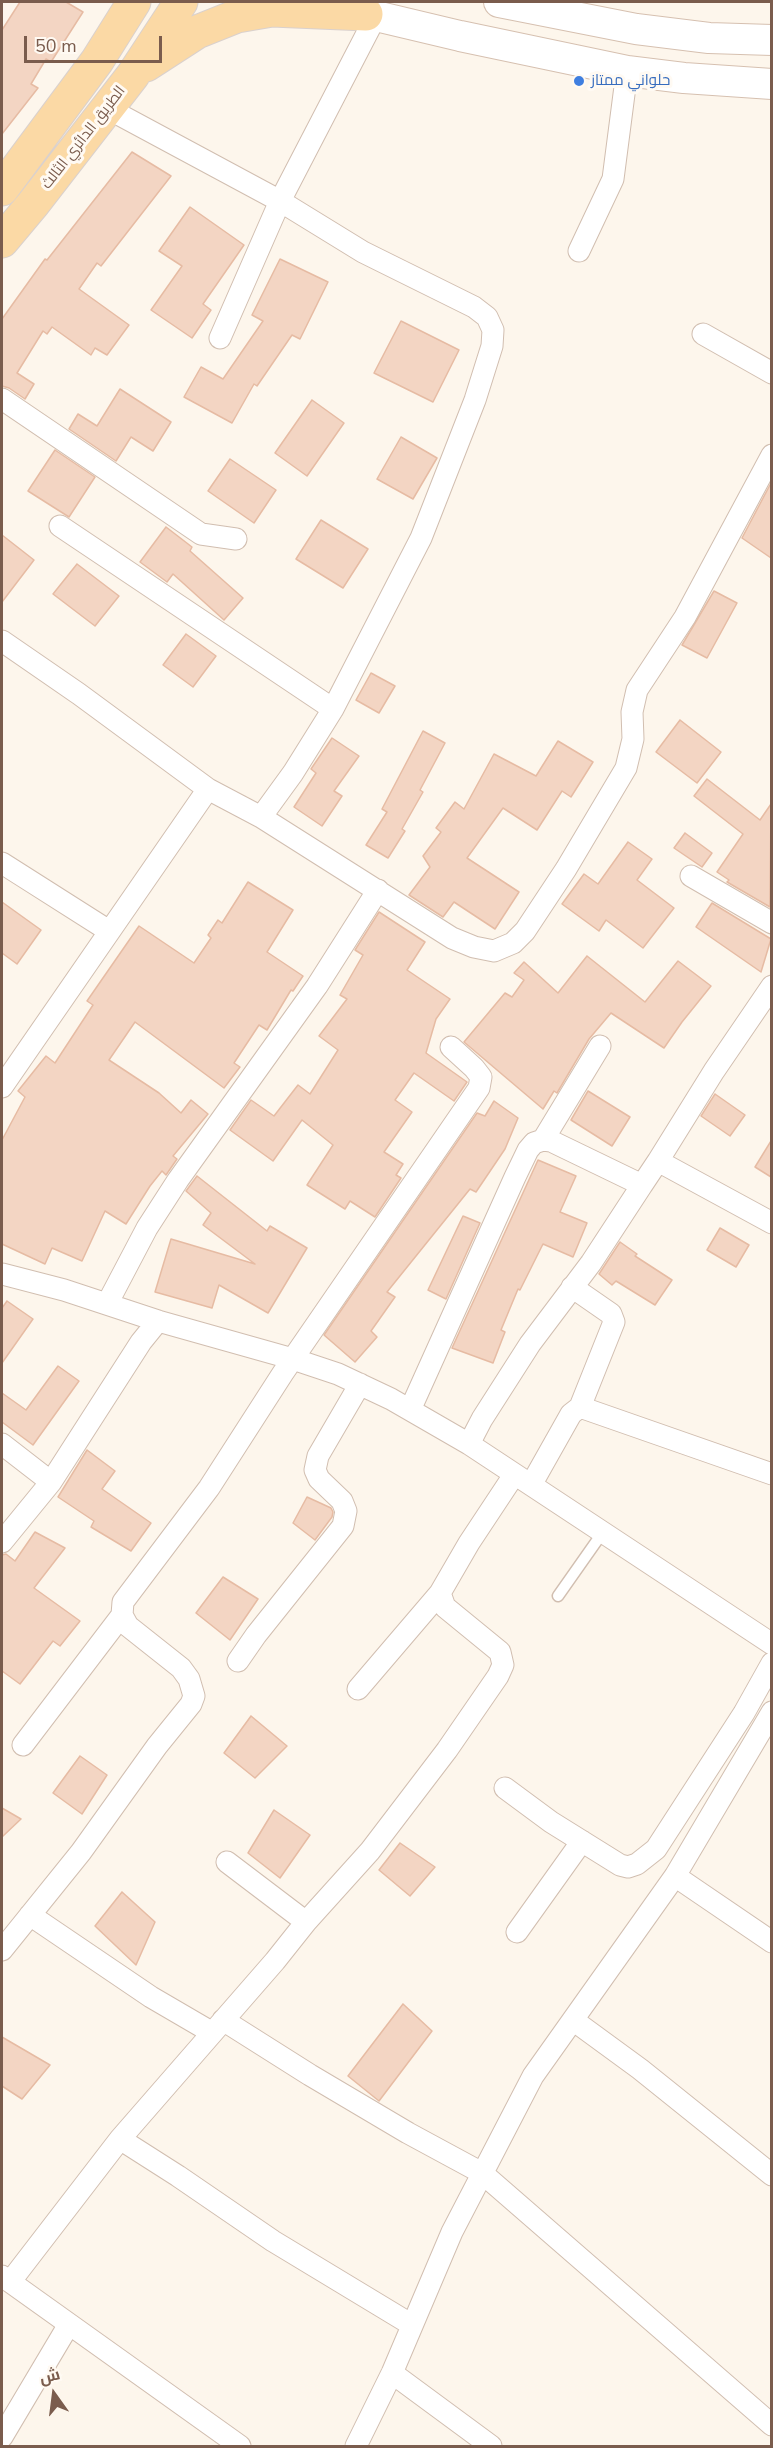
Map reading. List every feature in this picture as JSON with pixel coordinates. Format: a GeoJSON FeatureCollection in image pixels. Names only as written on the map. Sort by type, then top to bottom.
{"type":"FeatureCollection","features":[{"type":"Feature","properties":{"kind":"main road"},"geometry":{"type":"LineString","coordinates":[[2,189],[97,61],[134,2]]}},
{"type":"Feature","properties":{"kind":"main road","name":"الطريق الدائري الثالث"},"geometry":{"type":"LineString","coordinates":[[2,241],[133,75],[181,2]]}},
{"type":"Feature","properties":{"kind":"main road"},"geometry":{"type":"LineString","coordinates":[[319,2],[627,71],[684,78],[771,84]]}},
{"type":"Feature","properties":{"kind":"main road"},"geometry":{"type":"LineString","coordinates":[[499,2],[636,28],[709,38],[771,40]]}},
{"type":"Feature","properties":{"kind":"main road"},"geometry":{"type":"LineString","coordinates":[[133,75],[197,32],[237,16],[272,10],[371,15]]}},
{"type":"Feature","properties":{"kind":"street"},"geometry":{"type":"LineString","coordinates":[[220,338],[280,201],[371,15]]}},
{"type":"Feature","properties":{"kind":"street"},"geometry":{"type":"LineString","coordinates":[[579,250],[613,179],[627,71]]}},
{"type":"Feature","properties":{"kind":"street"},"geometry":{"type":"LineString","coordinates":[[107,108],[280,201],[363,252],[474,307],[487,317],[493,330],[492,346],[475,400],[421,538],[333,709],[293,773],[261,817]]}},
{"type":"Feature","properties":{"kind":"street"},"geometry":{"type":"LineString","coordinates":[[703,334],[771,374]]}},
{"type":"Feature","properties":{"kind":"street"},"geometry":{"type":"LineString","coordinates":[[2,399],[201,534],[236,539]]}},
{"type":"Feature","properties":{"kind":"street"},"geometry":{"type":"LineString","coordinates":[[2,641],[79,694],[208,789],[261,817],[378,890],[434,929],[474,947],[494,951],[513,943],[525,931],[566,869],[626,768],[633,739],[632,712],[637,690],[685,617],[771,455]]}},
{"type":"Feature","properties":{"kind":"street"},"geometry":{"type":"LineString","coordinates":[[60,526],[333,709]]}},
{"type":"Feature","properties":{"kind":"street"},"geometry":{"type":"LineString","coordinates":[[2,1087],[208,789]]}},
{"type":"Feature","properties":{"kind":"street"},"geometry":{"type":"LineString","coordinates":[[2,863],[109,932]]}},
{"type":"Feature","properties":{"kind":"street"},"geometry":{"type":"LineString","coordinates":[[691,876],[771,923]]}},
{"type":"Feature","properties":{"kind":"street"},"geometry":{"type":"LineString","coordinates":[[107,1304],[147,1228],[177,1180],[317,986],[378,890]]}},
{"type":"Feature","properties":{"kind":"street"},"geometry":{"type":"LineString","coordinates":[[469,1444],[482,1419],[525,1353],[609,1237],[771,986]]}},
{"type":"Feature","properties":{"kind":"street"},"geometry":{"type":"LineString","coordinates":[[543,1140],[600,1046]]}},
{"type":"Feature","properties":{"kind":"street"},"geometry":{"type":"LineString","coordinates":[[23,1745],[122,1615],[123,1602],[209,1488],[293,1359],[479,1089],[481,1077],[452,1047]]}},
{"type":"Feature","properties":{"kind":"street"},"geometry":{"type":"LineString","coordinates":[[410,1410],[528,1150],[534,1143],[543,1140],[574,1151],[642,1185]]}},
{"type":"Feature","properties":{"kind":"street"},"geometry":{"type":"LineString","coordinates":[[658,1161],[771,1223]]}},
{"type":"Feature","properties":{"kind":"street"},"geometry":{"type":"LineString","coordinates":[[2,1274],[64,1290],[158,1321],[293,1359],[360,1384],[469,1444],[771,1644]]}},
{"type":"Feature","properties":{"kind":"street"},"geometry":{"type":"LineString","coordinates":[[358,1689],[440,1593],[469,1543],[523,1480],[571,1414],[580,1407],[614,1322],[611,1314],[572,1287]]}},
{"type":"Feature","properties":{"kind":"street"},"geometry":{"type":"LineString","coordinates":[[2,1542],[51,1482],[141,1342],[158,1321]]}},
{"type":"Feature","properties":{"kind":"street"},"geometry":{"type":"LineString","coordinates":[[238,1661],[343,1526],[346,1511],[342,1501],[319,1479],[315,1470],[318,1456],[360,1384]]}},
{"type":"Feature","properties":{"kind":"street"},"geometry":{"type":"LineString","coordinates":[[580,1407],[771,1474]]}},
{"type":"Feature","properties":{"kind":"street"},"geometry":{"type":"LineString","coordinates":[[2,1444],[51,1482]]}},
{"type":"Feature","properties":{"kind":"street"},"geometry":{"type":"LineString","coordinates":[[240,2446],[68,2326],[6,2279],[39,2242],[120,2139],[370,1851],[447,1750],[502,1671],[503,1657],[500,1652],[445,1607],[440,1593]]}},
{"type":"Feature","properties":{"kind":"street"},"geometry":{"type":"LineString","coordinates":[[2,1950],[81,1852],[157,1746],[191,1704],[194,1696],[189,1679],[181,1668],[138,1635],[128,1626],[122,1615]]}},
{"type":"Feature","properties":{"kind":"street"},"geometry":{"type":"LineString","coordinates":[[505,1788],[582,1841],[625,1867],[637,1864],[651,1854],[744,1713],[771,1664]]}},
{"type":"Feature","properties":{"kind":"street"},"geometry":{"type":"LineString","coordinates":[[356,2446],[392,2373],[452,2232],[533,2076],[675,1876],[771,1712]]}},
{"type":"Feature","properties":{"kind":"street"},"geometry":{"type":"LineString","coordinates":[[517,1932],[582,1841]]}},
{"type":"Feature","properties":{"kind":"street"},"geometry":{"type":"LineString","coordinates":[[227,1862],[306,1922]]}},
{"type":"Feature","properties":{"kind":"street"},"geometry":{"type":"LineString","coordinates":[[675,1876],[771,1942]]}},
{"type":"Feature","properties":{"kind":"street"},"geometry":{"type":"LineString","coordinates":[[30,1915],[151,1997],[217,2026],[482,2173],[771,2425]]}},
{"type":"Feature","properties":{"kind":"street"},"geometry":{"type":"LineString","coordinates":[[573,2020],[640,2069],[771,2175]]}},
{"type":"Feature","properties":{"kind":"street"},"geometry":{"type":"LineString","coordinates":[[120,2139],[273,2241],[412,2325]]}},
{"type":"Feature","properties":{"kind":"street"},"geometry":{"type":"LineString","coordinates":[[2,2437],[68,2326]]}},
{"type":"Feature","properties":{"kind":"street"},"geometry":{"type":"LineString","coordinates":[[392,2373],[491,2446]]}},
{"type":"Feature","properties":{"kind":"lane"},"geometry":{"type":"LineString","coordinates":[[558,1596],[603,1532]]}},
{"type":"Feature","properties":{"kind":"building"},"geometry":{"type":"Polygon","coordinates":[[[20,2],[66,2],[83,12],[51,62],[46,59],[31,84],[38,88],[2,134],[2,30],[20,2]]]}},
{"type":"Feature","properties":{"kind":"building"},"geometry":{"type":"Polygon","coordinates":[[[132,152],[171,176],[101,266],[97,263],[79,289],[129,325],[107,355],[95,348],[91,355],[52,327],[47,334],[43,331],[17,373],[34,384],[25,399],[2,386],[2,319],[45,259],[47,260],[132,152]]]}},
{"type":"Feature","properties":{"kind":"building"},"geometry":{"type":"Polygon","coordinates":[[[190,207],[244,245],[203,304],[211,310],[192,338],[151,310],[182,266],[159,251],[190,207]]]}},
{"type":"Feature","properties":{"kind":"building"},"geometry":{"type":"Polygon","coordinates":[[[280,259],[328,282],[300,339],[292,335],[257,386],[254,384],[232,423],[184,397],[201,367],[223,379],[263,321],[252,315],[280,259]]]}},
{"type":"Feature","properties":{"kind":"building"},"geometry":{"type":"Polygon","coordinates":[[[401,321],[459,350],[433,402],[374,373],[401,321]]]}},
{"type":"Feature","properties":{"kind":"building"},"geometry":{"type":"Polygon","coordinates":[[[120,389],[171,422],[153,451],[131,437],[116,461],[69,429],[78,414],[97,426],[120,389]]]}},
{"type":"Feature","properties":{"kind":"building"},"geometry":{"type":"Polygon","coordinates":[[[312,400],[344,423],[307,476],[275,453],[312,400]]]}},
{"type":"Feature","properties":{"kind":"building"},"geometry":{"type":"Polygon","coordinates":[[[401,437],[437,458],[413,499],[377,479],[401,437]]]}},
{"type":"Feature","properties":{"kind":"building"},"geometry":{"type":"Polygon","coordinates":[[[55,450],[95,477],[69,517],[28,491],[55,450]]]}},
{"type":"Feature","properties":{"kind":"building"},"geometry":{"type":"Polygon","coordinates":[[[230,459],[276,490],[254,523],[208,491],[230,459]]]}},
{"type":"Feature","properties":{"kind":"building"},"geometry":{"type":"Polygon","coordinates":[[[771,483],[771,558],[742,538],[771,483]]]}},
{"type":"Feature","properties":{"kind":"building"},"geometry":{"type":"Polygon","coordinates":[[[321,520],[368,549],[343,588],[296,559],[321,520]]]}},
{"type":"Feature","properties":{"kind":"building"},"geometry":{"type":"Polygon","coordinates":[[[166,527],[192,547],[190,551],[243,598],[224,620],[173,574],[167,582],[140,562],[166,527]]]}},
{"type":"Feature","properties":{"kind":"building"},"geometry":{"type":"Polygon","coordinates":[[[2,535],[34,560],[2,602],[2,535]]]}},
{"type":"Feature","properties":{"kind":"building"},"geometry":{"type":"Polygon","coordinates":[[[77,564],[119,596],[95,626],[53,594],[77,564]]]}},
{"type":"Feature","properties":{"kind":"building"},"geometry":{"type":"Polygon","coordinates":[[[714,591],[737,603],[707,658],[682,645],[714,591]]]}},
{"type":"Feature","properties":{"kind":"building"},"geometry":{"type":"Polygon","coordinates":[[[186,634],[216,656],[193,687],[163,665],[186,634]]]}},
{"type":"Feature","properties":{"kind":"building"},"geometry":{"type":"Polygon","coordinates":[[[371,673],[395,686],[379,713],[356,700],[371,673]]]}},
{"type":"Feature","properties":{"kind":"building"},"geometry":{"type":"Polygon","coordinates":[[[680,720],[721,752],[697,783],[656,752],[680,720]]]}},
{"type":"Feature","properties":{"kind":"building"},"geometry":{"type":"Polygon","coordinates":[[[423,731],[445,743],[420,790],[423,792],[402,829],[405,831],[388,858],[366,845],[387,812],[382,809],[423,731]]]}},
{"type":"Feature","properties":{"kind":"building"},"geometry":{"type":"Polygon","coordinates":[[[332,738],[359,756],[334,791],[342,796],[322,826],[294,807],[316,773],[311,769],[332,738]]]}},
{"type":"Feature","properties":{"kind":"building"},"geometry":{"type":"Polygon","coordinates":[[[558,741],[593,762],[571,797],[562,791],[537,830],[503,808],[467,858],[519,892],[495,929],[454,902],[443,917],[409,895],[430,867],[423,856],[441,832],[436,828],[455,802],[464,809],[494,754],[536,776],[558,741]]]}},
{"type":"Feature","properties":{"kind":"building"},"geometry":{"type":"Polygon","coordinates":[[[707,779],[760,820],[771,804],[770,907],[727,882],[729,880],[717,872],[743,834],[694,796],[707,779]]]}},
{"type":"Feature","properties":{"kind":"building"},"geometry":{"type":"Polygon","coordinates":[[[685,833],[712,853],[702,867],[674,848],[685,833]]]}},
{"type":"Feature","properties":{"kind":"building"},"geometry":{"type":"Polygon","coordinates":[[[628,842],[652,859],[637,880],[674,908],[643,948],[606,920],[599,931],[562,904],[584,874],[598,884],[628,842]]]}},
{"type":"Feature","properties":{"kind":"building"},"geometry":{"type":"Polygon","coordinates":[[[248,882],[293,910],[267,952],[303,976],[293,991],[291,990],[267,1030],[259,1025],[234,1063],[240,1067],[224,1088],[135,1022],[109,1060],[159,1093],[181,1113],[191,1100],[208,1114],[173,1156],[177,1159],[166,1175],[162,1171],[150,1186],[126,1224],[105,1211],[82,1261],[52,1248],[45,1264],[2,1244],[2,1140],[25,1097],[18,1091],[46,1056],[55,1063],[93,1005],[87,1001],[139,926],[194,963],[211,938],[208,935],[218,920],[222,923],[248,882]]]}},
{"type":"Feature","properties":{"kind":"building"},"geometry":{"type":"Polygon","coordinates":[[[2,902],[41,930],[17,964],[2,953],[2,902]]]}},
{"type":"Feature","properties":{"kind":"building"},"geometry":{"type":"Polygon","coordinates":[[[712,903],[771,939],[761,972],[696,927],[712,903]]]}},
{"type":"Feature","properties":{"kind":"building"},"geometry":{"type":"Polygon","coordinates":[[[379,912],[425,942],[407,970],[450,999],[436,1019],[426,1053],[467,1082],[454,1101],[414,1073],[395,1100],[412,1112],[384,1152],[403,1164],[396,1175],[401,1178],[375,1217],[350,1201],[345,1209],[307,1185],[333,1145],[302,1120],[273,1161],[230,1130],[251,1100],[274,1116],[298,1085],[310,1094],[338,1050],[319,1036],[347,999],[340,995],[363,955],[355,950],[379,912]]]}},
{"type":"Feature","properties":{"kind":"building"},"geometry":{"type":"Polygon","coordinates":[[[587,956],[645,1002],[678,961],[711,986],[664,1048],[611,1013],[589,1039],[557,1093],[554,1091],[543,1109],[464,1042],[505,993],[512,997],[524,980],[514,973],[524,962],[558,993],[587,956]]]}},
{"type":"Feature","properties":{"kind":"building"},"geometry":{"type":"Polygon","coordinates":[[[588,1091],[630,1117],[612,1146],[571,1120],[588,1091]]]}},
{"type":"Feature","properties":{"kind":"building"},"geometry":{"type":"Polygon","coordinates":[[[715,1094],[745,1115],[730,1136],[701,1116],[715,1094]]]}},
{"type":"Feature","properties":{"kind":"building"},"geometry":{"type":"Polygon","coordinates":[[[494,1101],[518,1118],[505,1149],[476,1192],[470,1189],[387,1292],[395,1297],[371,1331],[377,1337],[355,1362],[324,1335],[477,1113],[485,1116],[494,1101]]]}},
{"type":"Feature","properties":{"kind":"building"},"geometry":{"type":"Polygon","coordinates":[[[771,1141],[771,1177],[755,1167],[771,1141]]]}},
{"type":"Feature","properties":{"kind":"building"},"geometry":{"type":"Polygon","coordinates":[[[538,1160],[576,1176],[560,1212],[587,1223],[573,1257],[543,1244],[520,1290],[518,1289],[501,1330],[505,1332],[493,1363],[452,1348],[538,1160]]]}},
{"type":"Feature","properties":{"kind":"building"},"geometry":{"type":"Polygon","coordinates":[[[197,1176],[267,1231],[270,1226],[307,1248],[268,1313],[219,1285],[212,1308],[155,1292],[171,1239],[255,1264],[203,1225],[211,1213],[186,1191],[197,1176]]]}},
{"type":"Feature","properties":{"kind":"building"},"geometry":{"type":"Polygon","coordinates":[[[463,1216],[480,1223],[446,1299],[428,1290],[463,1216]]]}},
{"type":"Feature","properties":{"kind":"building"},"geometry":{"type":"Polygon","coordinates":[[[720,1228],[749,1245],[736,1267],[707,1250],[720,1228]]]}},
{"type":"Feature","properties":{"kind":"building"},"geometry":{"type":"Polygon","coordinates":[[[620,1242],[637,1254],[635,1256],[672,1280],[655,1305],[616,1281],[612,1285],[599,1274],[620,1242]]]}},
{"type":"Feature","properties":{"kind":"building"},"geometry":{"type":"Polygon","coordinates":[[[7,1301],[33,1319],[2,1363],[2,1308],[7,1301]]]}},
{"type":"Feature","properties":{"kind":"building"},"geometry":{"type":"Polygon","coordinates":[[[58,1366],[79,1381],[33,1445],[2,1422],[2,1393],[26,1410],[58,1366]]]}},
{"type":"Feature","properties":{"kind":"building"},"geometry":{"type":"Polygon","coordinates":[[[87,1450],[115,1471],[102,1489],[151,1523],[131,1551],[91,1527],[94,1521],[58,1497],[87,1450]]]}},
{"type":"Feature","properties":{"kind":"building"},"geometry":{"type":"Polygon","coordinates":[[[307,1497],[331,1508],[333,1512],[332,1517],[315,1540],[293,1523],[307,1497]]]}},
{"type":"Feature","properties":{"kind":"building"},"geometry":{"type":"Polygon","coordinates":[[[35,1532],[65,1548],[34,1588],[80,1621],[60,1646],[53,1641],[20,1684],[2,1671],[2,1555],[6,1554],[15,1561],[35,1532]]]}},
{"type":"Feature","properties":{"kind":"building"},"geometry":{"type":"Polygon","coordinates":[[[223,1577],[258,1599],[230,1640],[196,1613],[223,1577]]]}},
{"type":"Feature","properties":{"kind":"building"},"geometry":{"type":"Polygon","coordinates":[[[251,1716],[287,1746],[255,1778],[224,1753],[251,1716]]]}},
{"type":"Feature","properties":{"kind":"building"},"geometry":{"type":"Polygon","coordinates":[[[80,1756],[107,1775],[82,1814],[53,1793],[80,1756]]]}},
{"type":"Feature","properties":{"kind":"building"},"geometry":{"type":"Polygon","coordinates":[[[2,1808],[21,1819],[2,1837],[2,1808]]]}},
{"type":"Feature","properties":{"kind":"building"},"geometry":{"type":"Polygon","coordinates":[[[274,1810],[310,1835],[280,1878],[248,1853],[274,1810]]]}},
{"type":"Feature","properties":{"kind":"building"},"geometry":{"type":"Polygon","coordinates":[[[400,1843],[435,1867],[410,1896],[379,1870],[400,1843]]]}},
{"type":"Feature","properties":{"kind":"building"},"geometry":{"type":"Polygon","coordinates":[[[122,1892],[155,1922],[136,1965],[95,1926],[122,1892]]]}},
{"type":"Feature","properties":{"kind":"building"},"geometry":{"type":"Polygon","coordinates":[[[403,2004],[432,2031],[379,2101],[348,2076],[403,2004]]]}},
{"type":"Feature","properties":{"kind":"building"},"geometry":{"type":"Polygon","coordinates":[[[2,2037],[50,2065],[22,2099],[2,2086],[2,2037]]]}},
{"type":"Feature","properties":{"kind":"place","name":"حلواني ممتاز"},"geometry":{"type":"Point","coordinates":[579,81]}}]}
